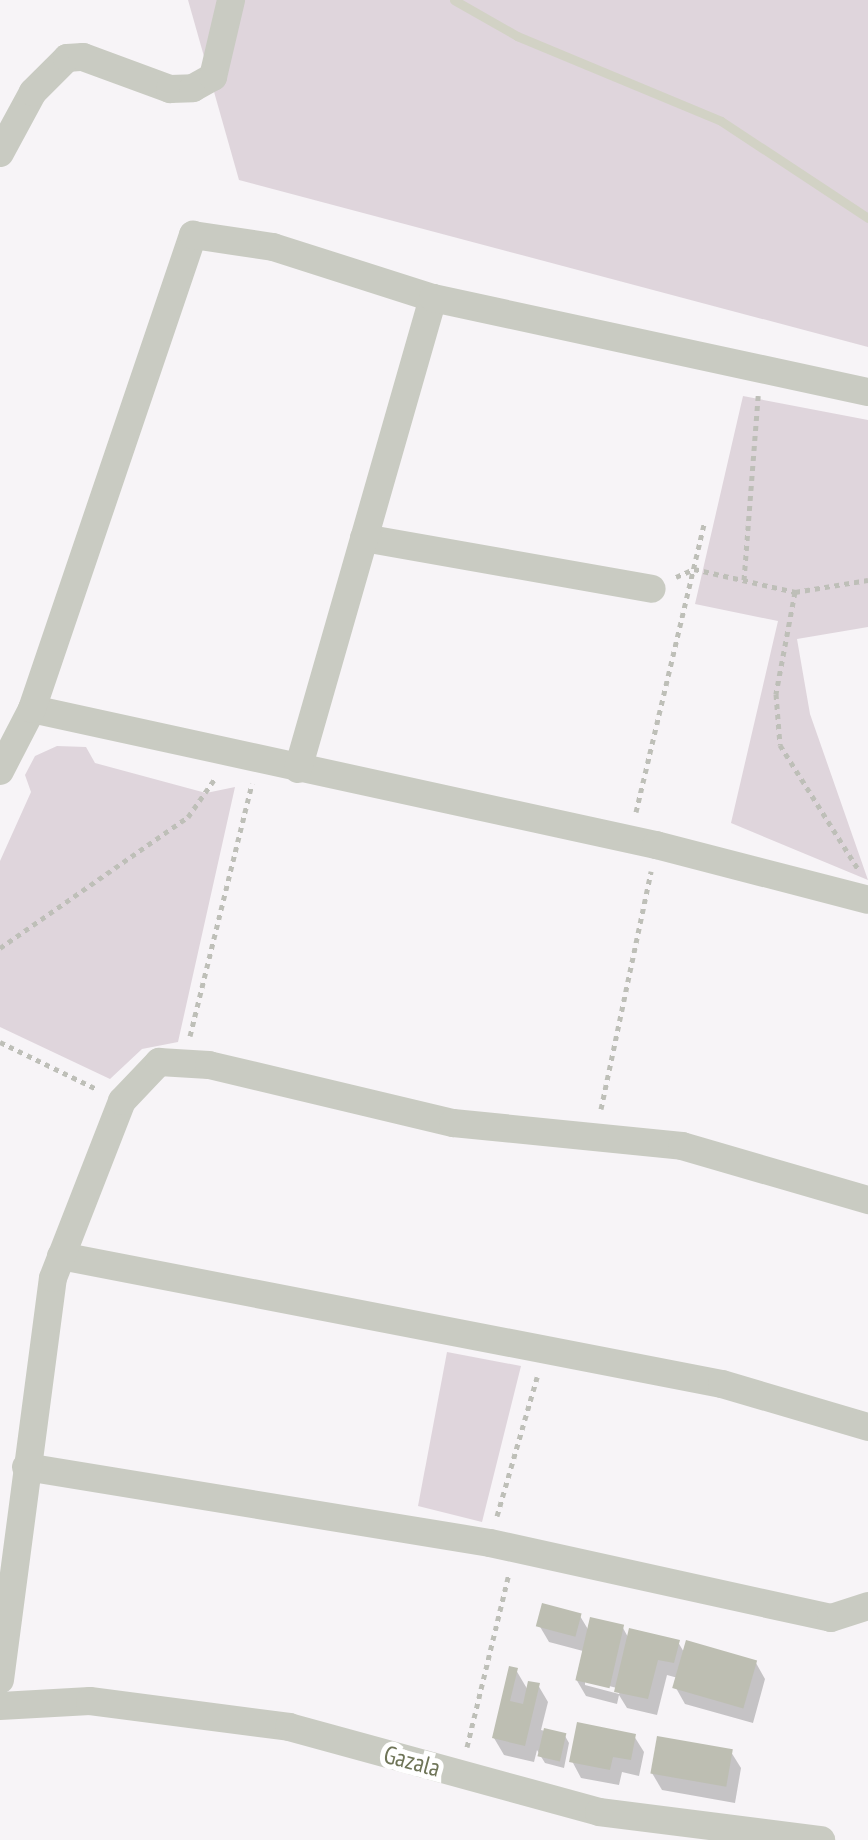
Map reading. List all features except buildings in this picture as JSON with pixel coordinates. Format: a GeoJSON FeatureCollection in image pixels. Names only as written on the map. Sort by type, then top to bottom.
{"type":"FeatureCollection","features":[{"type":"Feature","properties":{"kind":"street"},"geometry":{"type":"LineString","coordinates":[[0,153],[33,92],[67,58],[84,57],[170,89],[193,88],[213,76],[231,0]]}},
{"type":"Feature","properties":{"kind":"street"},"geometry":{"type":"LineString","coordinates":[[0,771],[32,709],[193,235],[273,247],[432,298],[868,392]]}},
{"type":"Feature","properties":{"kind":"street"},"geometry":{"type":"LineString","coordinates":[[298,769],[432,298]]}},
{"type":"Feature","properties":{"kind":"street"},"geometry":{"type":"LineString","coordinates":[[364,538],[652,589]]}},
{"type":"Feature","properties":{"kind":"street"},"geometry":{"type":"LineString","coordinates":[[32,709],[643,842],[868,900]]}},
{"type":"Feature","properties":{"kind":"street"},"geometry":{"type":"LineString","coordinates":[[0,1680],[26,1467],[62,1256],[122,1101],[159,1062],[184,1063],[454,1122],[682,1146],[868,1200]]}},
{"type":"Feature","properties":{"kind":"street"},"geometry":{"type":"LineString","coordinates":[[62,1256],[722,1384],[868,1427]]}},
{"type":"Feature","properties":{"kind":"street"},"geometry":{"type":"LineString","coordinates":[[26,1467],[502,1546],[831,1618],[868,1606]]}},
{"type":"Feature","properties":{"kind":"street","name":"Gazala"},"geometry":{"type":"LineString","coordinates":[[0,1706],[90,1701],[289,1727],[599,1812],[821,1840]]}},
{"type":"Feature","properties":{"kind":"path"},"geometry":{"type":"LineString","coordinates":[[744,581],[760,368]]}},
{"type":"Feature","properties":{"kind":"path"},"geometry":{"type":"LineString","coordinates":[[596,1137],[643,842],[705,521]]}},
{"type":"Feature","properties":{"kind":"path"},"geometry":{"type":"LineString","coordinates":[[652,589],[694,569],[795,592],[868,580]]}},
{"type":"Feature","properties":{"kind":"path"},"geometry":{"type":"LineString","coordinates":[[795,592],[776,694],[780,745],[868,884]]}},
{"type":"Feature","properties":{"kind":"path"},"geometry":{"type":"LineString","coordinates":[[0,948],[188,817],[245,757]]}},
{"type":"Feature","properties":{"kind":"path"},"geometry":{"type":"LineString","coordinates":[[184,1063],[245,757]]}},
{"type":"Feature","properties":{"kind":"path"},"geometry":{"type":"LineString","coordinates":[[0,1042],[122,1101]]}},
{"type":"Feature","properties":{"kind":"path"},"geometry":{"type":"LineString","coordinates":[[460,1774],[502,1546],[545,1347]]}},
{"type":"Feature","properties":{"kind":"shaded area"},"geometry":{"type":"Polygon","coordinates":[[[188,0],[868,0],[868,347],[239,180],[188,0]]]}},
{"type":"Feature","properties":{"kind":"shaded area"},"geometry":{"type":"Polygon","coordinates":[[[743,396],[868,420],[868,627],[797,639],[810,714],[868,880],[731,823],[778,621],[695,604],[743,396]]]}},
{"type":"Feature","properties":{"kind":"shaded area"},"geometry":{"type":"Polygon","coordinates":[[[57,746],[86,747],[95,763],[206,793],[235,787],[178,1042],[142,1049],[110,1079],[0,1027],[0,861],[31,792],[25,775],[35,756],[57,746]]]}},
{"type":"Feature","properties":{"kind":"shaded area"},"geometry":{"type":"Polygon","coordinates":[[[447,1352],[521,1366],[482,1522],[418,1506],[447,1352]]]}},
{"type":"Feature","properties":{"kind":"waterway"},"geometry":{"type":"LineString","coordinates":[[454,0],[517,36],[721,121],[868,218]]}}]}
